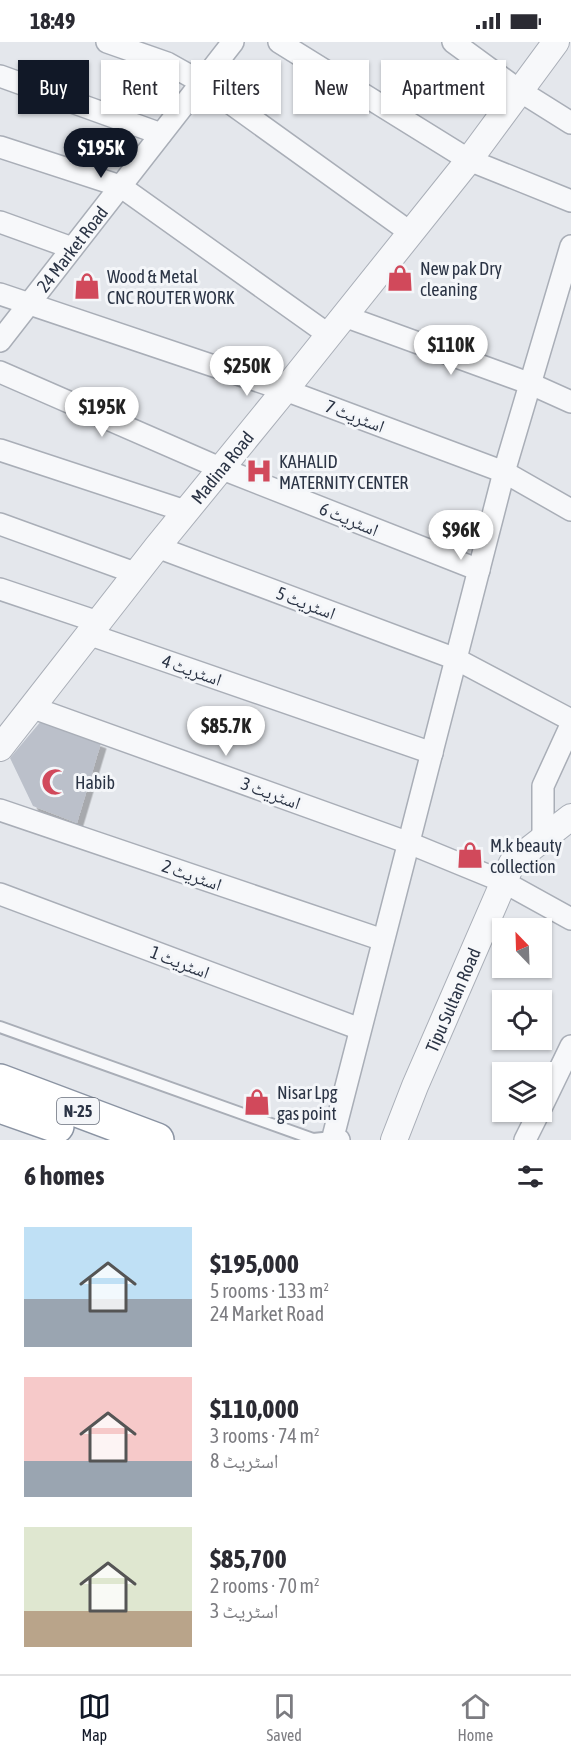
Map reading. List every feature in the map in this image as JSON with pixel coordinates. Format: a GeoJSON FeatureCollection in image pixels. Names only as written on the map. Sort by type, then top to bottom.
{"type":"FeatureCollection","features":[{"type":"Feature","properties":{"kind":"highway","name":"N-25"},"geometry":{"type":"LineString","coordinates":[[0,1081],[157,1140]]}},
{"type":"Feature","properties":{"kind":"highway","name":"N-25"},"geometry":{"type":"LineString","coordinates":[[0,1106],[96,1140]]}},
{"type":"Feature","properties":{"kind":"street"},"geometry":{"type":"LineString","coordinates":[[107,42],[167,63],[191,76]]}},
{"type":"Feature","properties":{"kind":"street","name":"24 Market Road"},"geometry":{"type":"LineString","coordinates":[[219,60],[233,42]]}},
{"type":"Feature","properties":{"kind":"street"},"geometry":{"type":"LineString","coordinates":[[279,42],[469,160],[571,201]]}},
{"type":"Feature","properties":{"kind":"street"},"geometry":{"type":"LineString","coordinates":[[453,42],[520,91],[571,123]]}},
{"type":"Feature","properties":{"kind":"street","name":"Madina Road"},"geometry":{"type":"LineString","coordinates":[[0,748],[135,573],[469,160],[556,42]]}},
{"type":"Feature","properties":{"kind":"street"},"geometry":{"type":"LineString","coordinates":[[0,76],[161,134]]}},
{"type":"Feature","properties":{"kind":"street","name":"24 Market Road"},"geometry":{"type":"LineString","coordinates":[[0,341],[191,95]]}},
{"type":"Feature","properties":{"kind":"street"},"geometry":{"type":"LineString","coordinates":[[246,114],[411,233]]}},
{"type":"Feature","properties":{"kind":"street"},"geometry":{"type":"LineString","coordinates":[[0,147],[120,186],[337,326],[531,384],[571,402]]}},
{"type":"Feature","properties":{"kind":"street"},"geometry":{"type":"LineString","coordinates":[[0,222],[72,248]]}},
{"type":"Feature","properties":{"kind":"street"},"geometry":{"type":"LineString","coordinates":[[336,1139],[360,1029],[504,472],[571,246]]}},
{"type":"Feature","properties":{"kind":"street","name":"اسٹریٹ 7"},"geometry":{"type":"LineString","coordinates":[[0,294],[285,390],[504,472],[571,510]]}},
{"type":"Feature","properties":{"kind":"street","name":"اسٹریٹ 6"},"geometry":{"type":"LineString","coordinates":[[0,372],[220,468],[479,570]]}},
{"type":"Feature","properties":{"kind":"street"},"geometry":{"type":"LineString","coordinates":[[0,450],[185,511]]}},
{"type":"Feature","properties":{"kind":"street"},"geometry":{"type":"LineString","coordinates":[[0,524],[135,573]]}},
{"type":"Feature","properties":{"kind":"street","name":"اسٹریٹ 5"},"geometry":{"type":"LineString","coordinates":[[157,546],[456,659],[571,723]]}},
{"type":"Feature","properties":{"kind":"street","name":"اسٹریٹ 4"},"geometry":{"type":"LineString","coordinates":[[0,589],[93,628],[432,753]]}},
{"type":"Feature","properties":{"kind":"street","name":"اسٹریٹ 3"},"geometry":{"type":"LineString","coordinates":[[31,707],[409,843],[504,882],[571,919]]}},
{"type":"Feature","properties":{"kind":"street"},"geometry":{"type":"LineString","coordinates":[[543,839],[543,786],[571,723]]}},
{"type":"Feature","properties":{"kind":"street","name":"اسٹریٹ 2"},"geometry":{"type":"LineString","coordinates":[[0,810],[383,940]]}},
{"type":"Feature","properties":{"kind":"street","name":"Tipu Sultan Road"},"geometry":{"type":"LineString","coordinates":[[394,1140],[415,1086],[512,863],[571,817]]}},
{"type":"Feature","properties":{"kind":"street","name":"اسٹریٹ 1"},"geometry":{"type":"LineString","coordinates":[[0,894],[360,1029]]}},
{"type":"Feature","properties":{"kind":"street"},"geometry":{"type":"LineString","coordinates":[[552,1085],[571,1046]]}},
{"type":"Feature","properties":{"kind":"street"},"geometry":{"type":"LineString","coordinates":[[525,1140],[534,1122]]}},
{"type":"Feature","properties":{"kind":"lane"},"geometry":{"type":"LineString","coordinates":[[0,1027],[313,1139],[336,1139]]}},
{"type":"Feature","properties":{"kind":"building","name":"Habib"},"geometry":{"type":"Polygon","coordinates":[[[42,720],[101,743],[77,823],[33,806],[10,758],[42,720]]]}},
{"type":"Feature","properties":{"kind":"place","name":"New pak Dry cleaning"},"geometry":{"type":"Point","coordinates":[400,278]}},
{"type":"Feature","properties":{"kind":"place","name":"Wood & Metal CNC ROUTER WORK"},"geometry":{"type":"Point","coordinates":[87,286]}},
{"type":"Feature","properties":{"kind":"place","name":"KAHALID MATERNITY CENTER"},"geometry":{"type":"Point","coordinates":[259,471]}},
{"type":"Feature","properties":{"kind":"place","name":"Habib"},"geometry":{"type":"Point","coordinates":[55,782]}},
{"type":"Feature","properties":{"kind":"place","name":"M.k beauty collection"},"geometry":{"type":"Point","coordinates":[470,855]}},
{"type":"Feature","properties":{"kind":"place","name":"Nisar Lpg gas point"},"geometry":{"type":"Point","coordinates":[257,1102]}}]}
